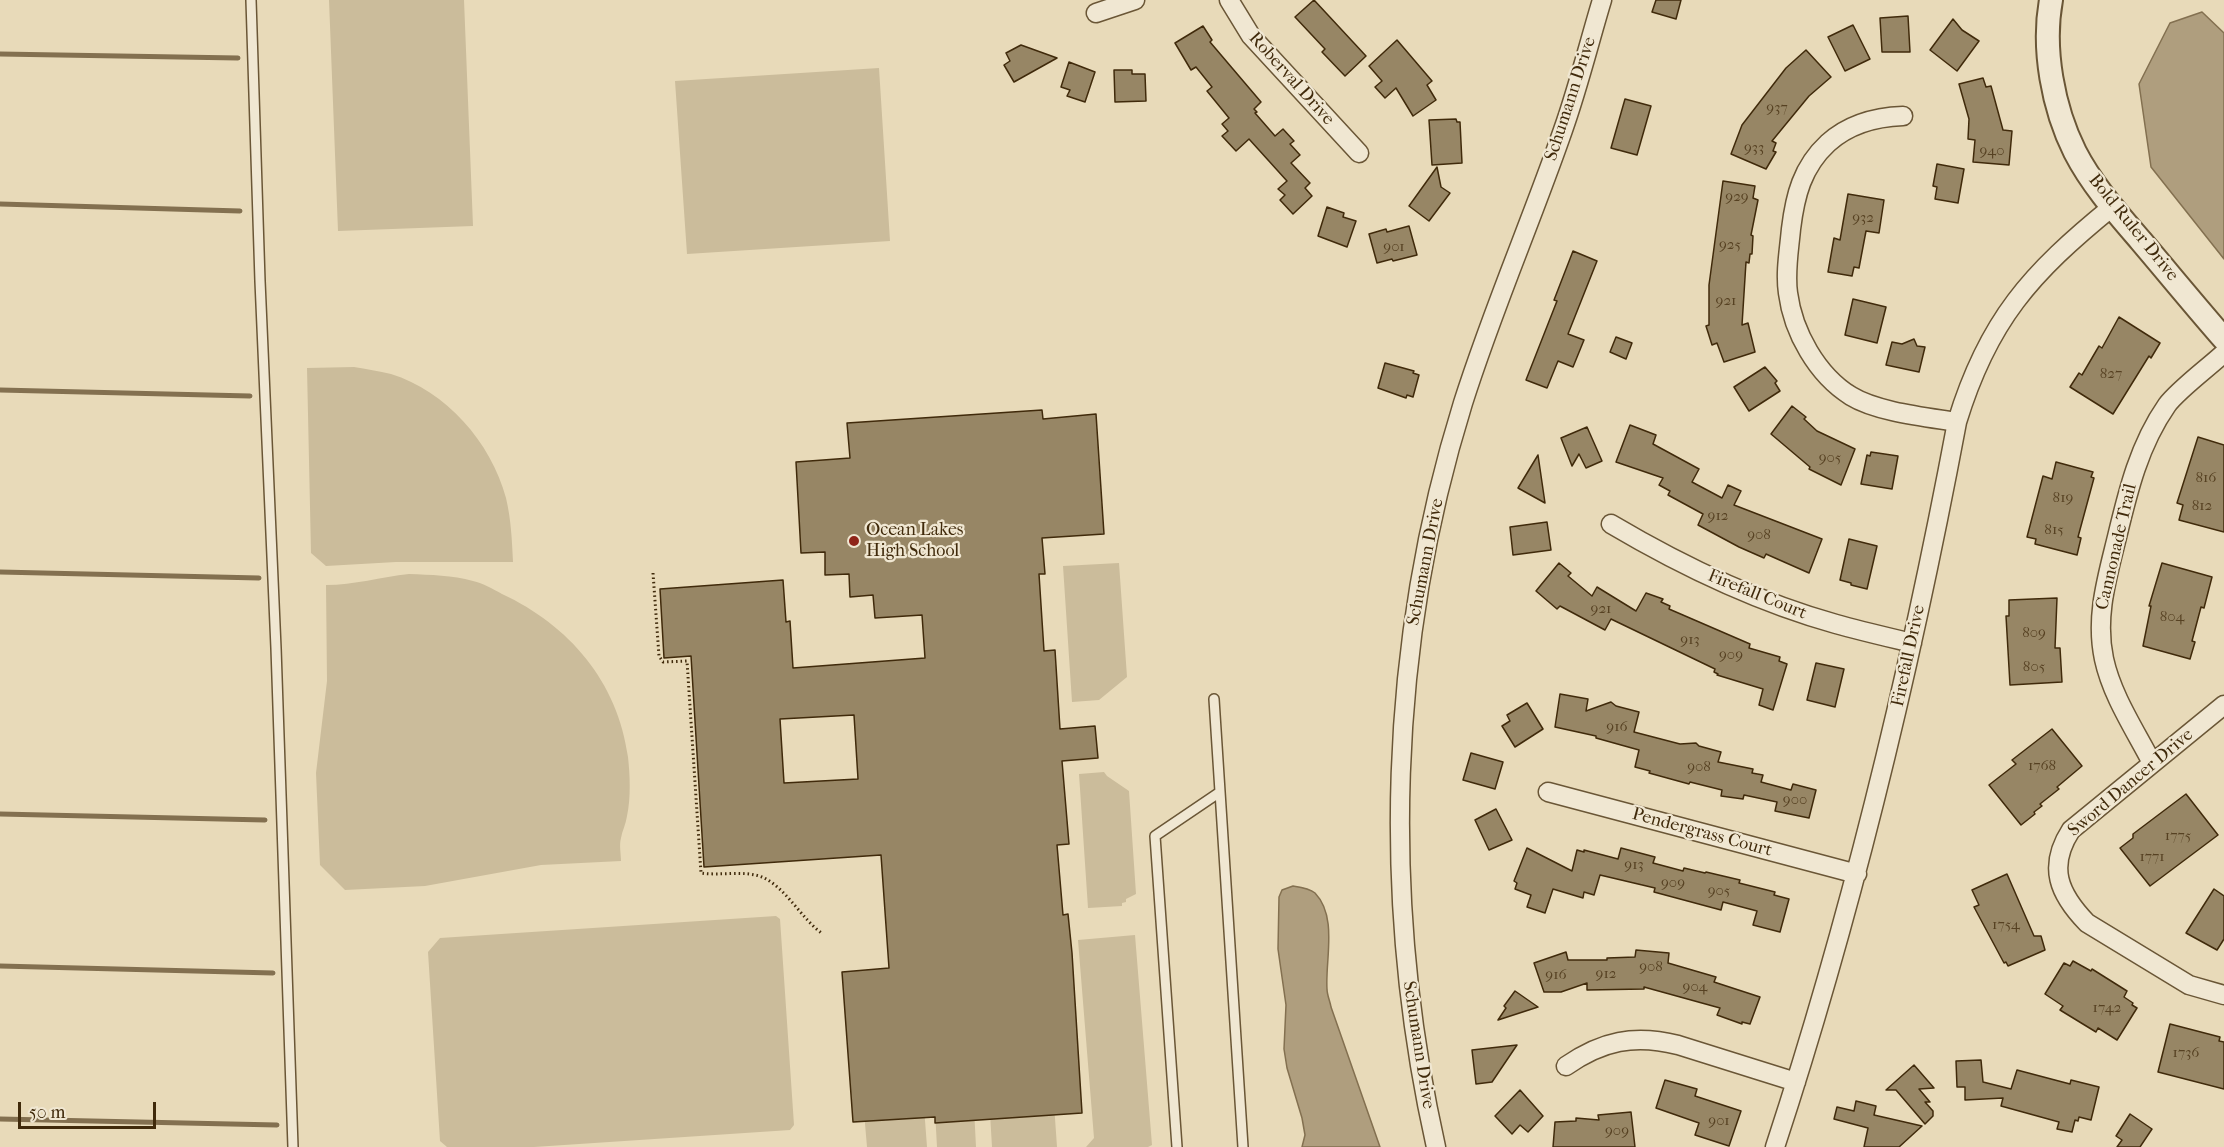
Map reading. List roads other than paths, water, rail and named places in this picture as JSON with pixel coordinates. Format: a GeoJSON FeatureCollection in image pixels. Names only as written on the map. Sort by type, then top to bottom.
{"type":"FeatureCollection","features":[{"type":"Feature","properties":{"kind":"street"},"geometry":{"type":"LineString","coordinates":[[1096,13],[1135,0]]}},
{"type":"Feature","properties":{"kind":"street","name":"Roberval Drive"},"geometry":{"type":"LineString","coordinates":[[1229,0],[1251,36],[1359,153]]}},
{"type":"Feature","properties":{"kind":"street","name":"Schumann Drive"},"geometry":{"type":"LineString","coordinates":[[1436,1147],[1416,1045],[1407,977],[1402,912],[1399,821],[1400,754],[1413,631],[1430,533],[1462,405],[1488,327],[1563,129],[1602,0]]}},
{"type":"Feature","properties":{"kind":"street","name":"Bold Ruler Drive"},"geometry":{"type":"LineString","coordinates":[[2051,0],[2048,33],[2049,61],[2060,109],[2075,153],[2101,194],[2224,339]]}},
{"type":"Feature","properties":{"kind":"street"},"geometry":{"type":"LineString","coordinates":[[1903,116],[1882,117],[1846,130],[1828,142],[1811,164],[1798,188],[1795,202],[1787,267],[1788,292],[1796,326],[1808,349],[1819,366],[1836,384],[1852,396],[1886,408],[1957,422]]}},
{"type":"Feature","properties":{"kind":"street","name":"Firefall Drive"},"geometry":{"type":"LineString","coordinates":[[1775,1147],[1857,874],[1885,764],[1957,422],[1967,388],[1979,359],[2010,307],[2051,259],[2112,207]]}},
{"type":"Feature","properties":{"kind":"street","name":"Cannonade Trail"},"geometry":{"type":"LineString","coordinates":[[2152,763],[2112,685],[2104,659],[2100,626],[2102,598],[2128,492],[2149,436],[2168,404],[2224,352]]}},
{"type":"Feature","properties":{"kind":"street","name":"Firefall Court"},"geometry":{"type":"LineString","coordinates":[[1611,524],[1670,558],[1748,594],[1829,622],[1912,643]]}},
{"type":"Feature","properties":{"kind":"street","name":"Sword Dancer Drive"},"geometry":{"type":"LineString","coordinates":[[2224,705],[2071,830],[2062,843],[2058,858],[2058,874],[2062,889],[2087,923],[2189,985],[2224,995]]}},
{"type":"Feature","properties":{"kind":"street","name":"Pendergrass Court"},"geometry":{"type":"LineString","coordinates":[[1548,792],[1857,874]]}},
{"type":"Feature","properties":{"kind":"street"},"geometry":{"type":"LineString","coordinates":[[1566,1066],[1585,1053],[1603,1045],[1643,1039],[1678,1045],[1796,1082]]}},
{"type":"Feature","properties":{"kind":"lane"},"geometry":{"type":"LineString","coordinates":[[251,0],[293,1147]]}},
{"type":"Feature","properties":{"kind":"lane"},"geometry":{"type":"LineString","coordinates":[[1214,699],[1243,1147]]}},
{"type":"Feature","properties":{"kind":"lane"},"geometry":{"type":"LineString","coordinates":[[1177,1147],[1155,836],[1220,792]]}},
{"type":"Feature","properties":{"kind":"waterway"},"geometry":{"type":"LineString","coordinates":[[0,54],[238,58]]}},
{"type":"Feature","properties":{"kind":"waterway"},"geometry":{"type":"LineString","coordinates":[[0,204],[240,211]]}},
{"type":"Feature","properties":{"kind":"waterway"},"geometry":{"type":"LineString","coordinates":[[0,390],[250,396]]}},
{"type":"Feature","properties":{"kind":"waterway"},"geometry":{"type":"LineString","coordinates":[[0,572],[259,578]]}},
{"type":"Feature","properties":{"kind":"waterway"},"geometry":{"type":"LineString","coordinates":[[0,814],[265,820]]}},
{"type":"Feature","properties":{"kind":"waterway"},"geometry":{"type":"LineString","coordinates":[[0,966],[273,973]]}},
{"type":"Feature","properties":{"kind":"waterway"},"geometry":{"type":"LineString","coordinates":[[0,1119],[277,1125]]}},
{"type":"Feature","properties":{"kind":"place","name":"Ocean Lakes High School"},"geometry":{"type":"Point","coordinates":[854,541]}}]}
